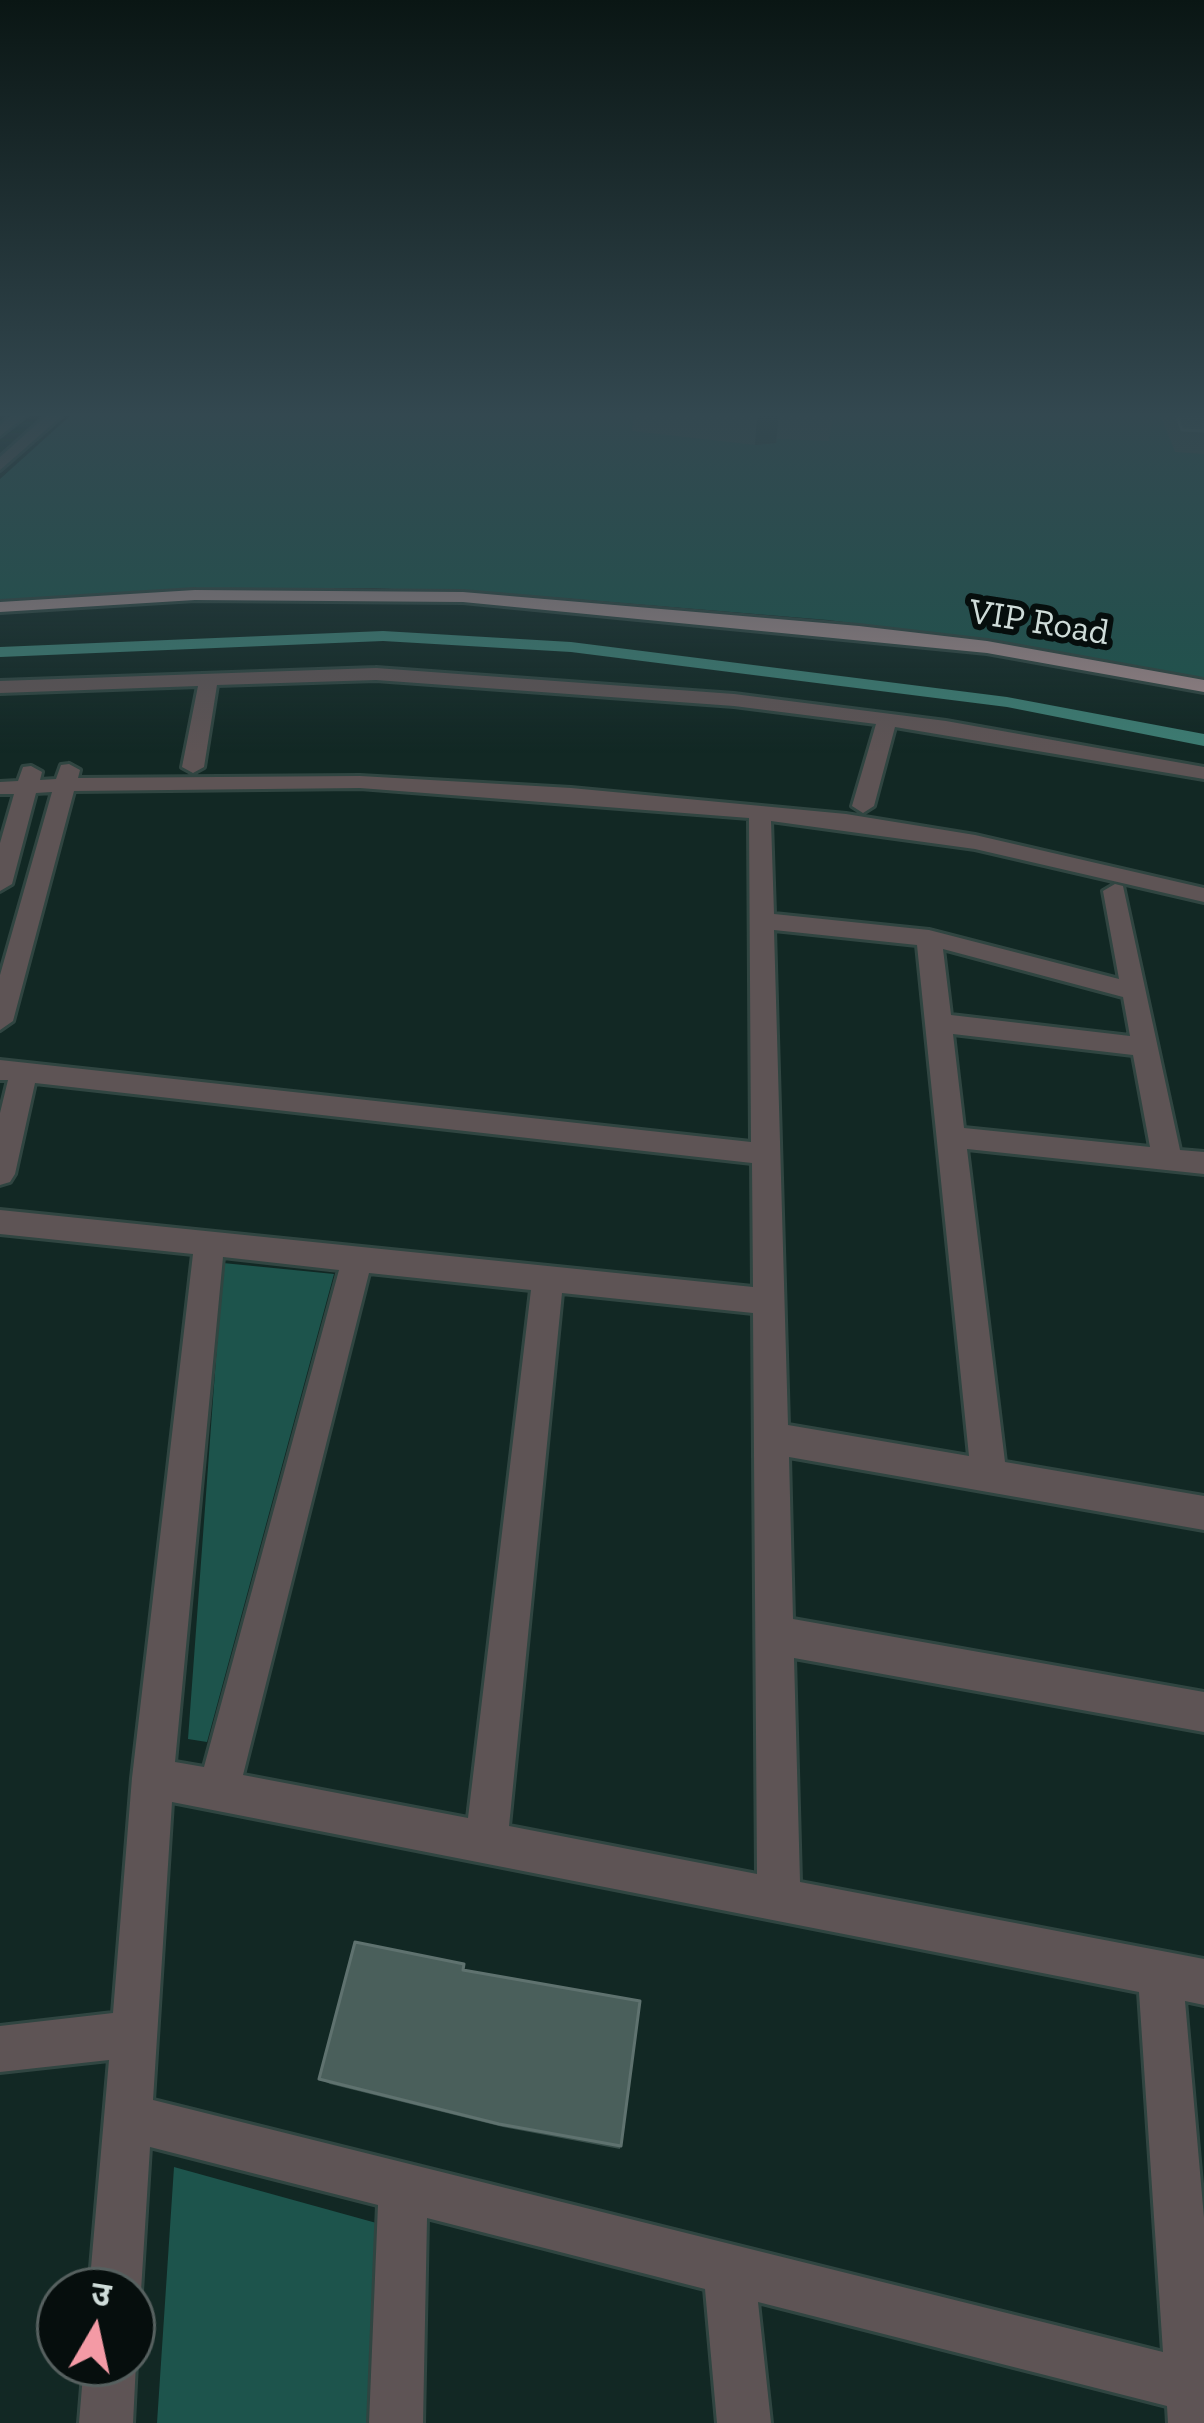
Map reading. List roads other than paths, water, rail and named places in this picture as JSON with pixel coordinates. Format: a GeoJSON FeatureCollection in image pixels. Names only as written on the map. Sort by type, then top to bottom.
{"type":"FeatureCollection","features":[{"type":"Feature","properties":{"kind":"main road","name":"VIP Road"},"geometry":{"type":"LineString","coordinates":[[0,607],[195,595],[463,597],[902,637],[1204,686]]}},
{"type":"Feature","properties":{"kind":"main road","name":"VIP Road"},"geometry":{"type":"LineString","coordinates":[[0,621],[212,609],[388,610],[556,618],[940,657],[1204,701]]}},
{"type":"Feature","properties":{"kind":"street"},"geometry":{"type":"LineString","coordinates":[[0,687],[376,674],[501,682],[734,700],[887,720],[1204,773]]}},
{"type":"Feature","properties":{"kind":"street"},"geometry":{"type":"LineString","coordinates":[[193,767],[209,678]]}},
{"type":"Feature","properties":{"kind":"street"},"geometry":{"type":"LineString","coordinates":[[863,806],[887,720]]}},
{"type":"Feature","properties":{"kind":"street"},"geometry":{"type":"LineString","coordinates":[[0,788],[29,780],[193,767],[383,769],[618,783],[863,806],[1204,877]]}},
{"type":"Feature","properties":{"kind":"street"},"geometry":{"type":"LineString","coordinates":[[0,774],[29,780]]}},
{"type":"Feature","properties":{"kind":"street"},"geometry":{"type":"LineString","coordinates":[[67,778],[359,782],[975,842],[1204,895]]}},
{"type":"Feature","properties":{"kind":"street"},"geometry":{"type":"LineString","coordinates":[[0,1021],[67,778]]}},
{"type":"Feature","properties":{"kind":"street"},"geometry":{"type":"LineString","coordinates":[[1,878],[29,780]]}},
{"type":"Feature","properties":{"kind":"street"},"geometry":{"type":"LineString","coordinates":[[761,823],[929,852],[1204,911]]}},
{"type":"Feature","properties":{"kind":"street"},"geometry":{"type":"LineString","coordinates":[[761,823],[779,1898]]}},
{"type":"Feature","properties":{"kind":"street"},"geometry":{"type":"LineString","coordinates":[[1115,892],[1167,1159]]}},
{"type":"Feature","properties":{"kind":"street"},"geometry":{"type":"LineString","coordinates":[[764,921],[929,938],[1132,991]]}},
{"type":"Feature","properties":{"kind":"street"},"geometry":{"type":"LineString","coordinates":[[929,938],[989,1476]]}},
{"type":"Feature","properties":{"kind":"street"},"geometry":{"type":"LineString","coordinates":[[939,1023],[1144,1047]]}},
{"type":"Feature","properties":{"kind":"street"},"geometry":{"type":"LineString","coordinates":[[0,1174],[12,1072],[767,1154]]}},
{"type":"Feature","properties":{"kind":"street"},"geometry":{"type":"LineString","coordinates":[[952,1137],[1204,1163]]}},
{"type":"Feature","properties":{"kind":"street"},"geometry":{"type":"LineString","coordinates":[[0,1222],[770,1302]]}},
{"type":"Feature","properties":{"kind":"street"},"geometry":{"type":"LineString","coordinates":[[117,2267],[153,1778],[209,1244]]}},
{"type":"Feature","properties":{"kind":"street"},"geometry":{"type":"LineString","coordinates":[[218,1791],[357,1259]]}},
{"type":"Feature","properties":{"kind":"street"},"geometry":{"type":"LineString","coordinates":[[486,1843],[548,1279]]}},
{"type":"Feature","properties":{"kind":"street"},"geometry":{"type":"LineString","coordinates":[[771,1438],[1204,1513]]}},
{"type":"Feature","properties":{"kind":"street"},"geometry":{"type":"LineString","coordinates":[[775,1635],[1204,1712]]}},
{"type":"Feature","properties":{"kind":"street"},"geometry":{"type":"LineString","coordinates":[[128,2118],[729,2269],[1193,2405],[1182,1977],[153,1778]]}},
{"type":"Feature","properties":{"kind":"street"},"geometry":{"type":"LineString","coordinates":[[0,2049],[135,2034]]}},
{"type":"Feature","properties":{"kind":"street"},"geometry":{"type":"LineString","coordinates":[[396,2423],[404,2187]]}},
{"type":"Feature","properties":{"kind":"street"},"geometry":{"type":"LineString","coordinates":[[729,2269],[744,2423]]}},
{"type":"Feature","properties":{"kind":"street"},"geometry":{"type":"LineString","coordinates":[[106,2423],[108,2387]]}},
{"type":"Feature","properties":{"kind":"waterway"},"geometry":{"type":"LineString","coordinates":[[0,652],[383,636],[571,647],[1007,702],[1204,740]]}}]}
